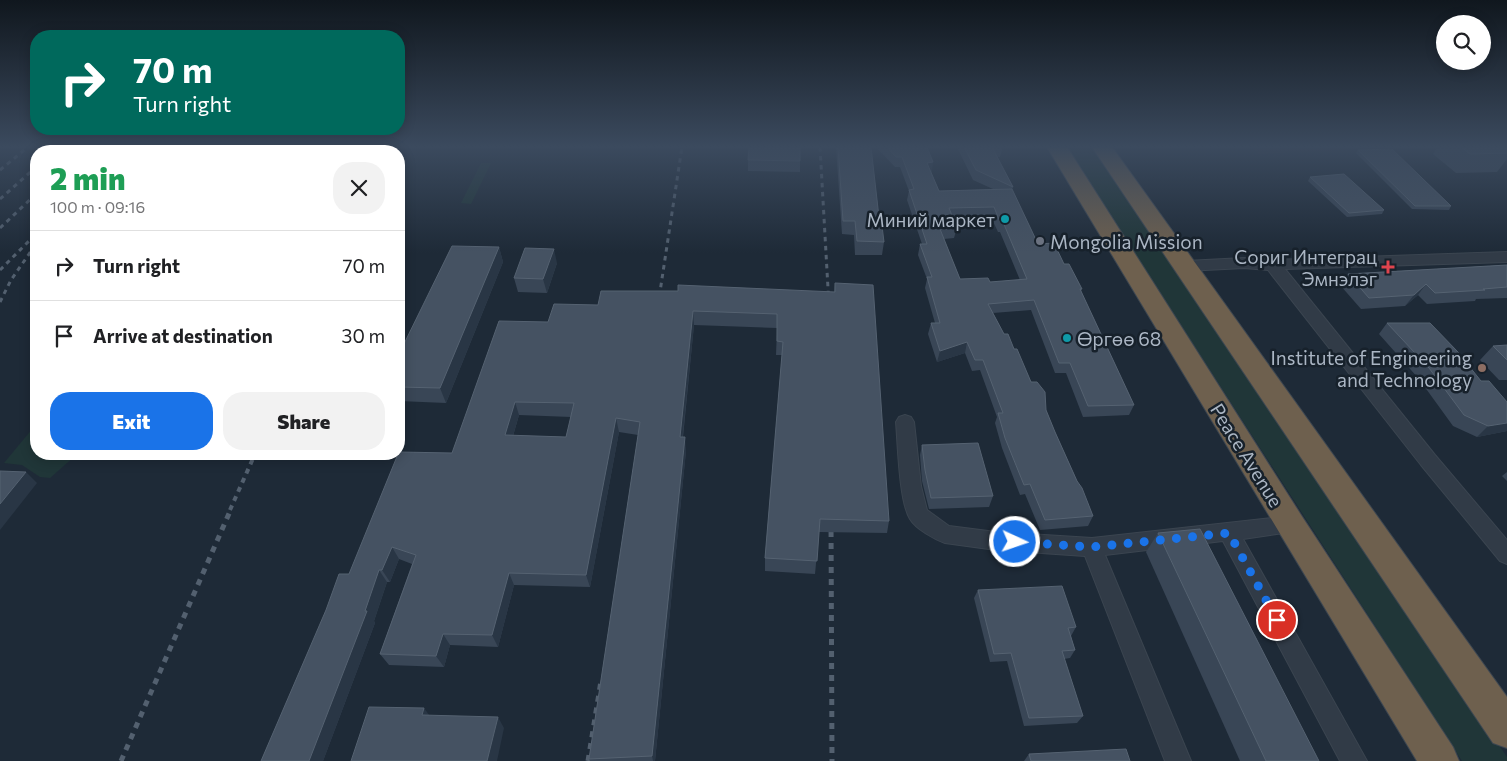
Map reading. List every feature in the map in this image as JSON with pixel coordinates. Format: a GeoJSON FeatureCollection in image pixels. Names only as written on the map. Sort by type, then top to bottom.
{"type":"FeatureCollection","features":[{"type":"Feature","properties":{"kind":"highway","name":"Peace Avenue"},"geometry":{"type":"LineString","coordinates":[[1079,183],[1290,525],[1439,761]]}},
{"type":"Feature","properties":{"kind":"highway"},"geometry":{"type":"LineString","coordinates":[[1127,183],[1507,728]]}},
{"type":"Feature","properties":{"kind":"street"},"geometry":{"type":"LineString","coordinates":[[1186,266],[1507,257]]}},
{"type":"Feature","properties":{"kind":"street"},"geometry":{"type":"LineString","coordinates":[[1273,265],[1428,460],[1507,555]]}},
{"type":"Feature","properties":{"kind":"street"},"geometry":{"type":"LineString","coordinates":[[905,422],[911,486],[918,515],[945,534],[996,541],[1092,547],[1290,525]]}},
{"type":"Feature","properties":{"kind":"street"},"geometry":{"type":"LineString","coordinates":[[1229,533],[1354,761]]}},
{"type":"Feature","properties":{"kind":"street"},"geometry":{"type":"LineString","coordinates":[[1092,547],[1178,761]]}},
{"type":"Feature","properties":{"kind":"green space"},"geometry":{"type":"Polygon","coordinates":[[[471,183],[481,183],[471,204],[461,203],[471,183]]]}},
{"type":"Feature","properties":{"kind":"green space"},"geometry":{"type":"Polygon","coordinates":[[[1089,183],[1116,183],[1507,757],[1507,761],[1462,761],[1089,183]]]}},
{"type":"Feature","properties":{"kind":"green space"},"geometry":{"type":"Polygon","coordinates":[[[30,432],[30,460],[70,460],[50,478],[40,477],[22,465],[4,463],[30,432]]]}},
{"type":"Feature","properties":{"kind":"building"},"geometry":{"type":"Polygon","coordinates":[[[840,183],[875,183],[880,226],[882,226],[884,242],[857,241],[855,221],[843,221],[840,183]]]}},
{"type":"Feature","properties":{"kind":"building"},"geometry":{"type":"Polygon","coordinates":[[[912,183],[935,183],[939,191],[1012,189],[1038,244],[1054,243],[1064,264],[1069,264],[1134,405],[1088,406],[1070,363],[1059,363],[1034,300],[988,304],[1004,334],[1008,334],[1014,349],[1017,349],[1031,382],[1037,382],[1045,392],[1046,410],[1093,516],[1045,520],[1030,484],[1024,485],[1005,438],[998,413],[1003,413],[983,360],[975,360],[967,342],[940,351],[931,323],[940,323],[927,277],[932,277],[920,244],[927,244],[909,190],[914,189],[912,183]],[[994,207],[949,208],[957,228],[940,229],[960,279],[988,278],[990,282],[1027,279],[1003,222],[1000,222],[994,207]]]}},
{"type":"Feature","properties":{"kind":"building"},"geometry":{"type":"Polygon","coordinates":[[[1003,183],[1011,183],[1013,187],[1003,183]]]}},
{"type":"Feature","properties":{"kind":"building"},"geometry":{"type":"Polygon","coordinates":[[[1316,183],[1353,183],[1384,210],[1349,213],[1316,183]]]}},
{"type":"Feature","properties":{"kind":"building"},"geometry":{"type":"Polygon","coordinates":[[[1391,183],[1427,183],[1451,206],[1415,206],[1391,183]]]}},
{"type":"Feature","properties":{"kind":"building"},"geometry":{"type":"Polygon","coordinates":[[[452,246],[499,247],[440,388],[405,387],[405,342],[452,246]]]}},
{"type":"Feature","properties":{"kind":"building"},"geometry":{"type":"Polygon","coordinates":[[[525,248],[554,249],[543,279],[514,278],[525,248]]]}},
{"type":"Feature","properties":{"kind":"building"},"geometry":{"type":"Polygon","coordinates":[[[1507,265],[1507,287],[1435,293],[1426,284],[1414,295],[1369,298],[1348,274],[1507,265]]]}},
{"type":"Feature","properties":{"kind":"building"},"geometry":{"type":"Polygon","coordinates":[[[835,283],[873,285],[889,521],[820,519],[817,561],[765,558],[783,342],[777,341],[777,314],[693,311],[680,437],[685,437],[652,756],[589,759],[640,422],[616,418],[586,575],[509,573],[492,635],[443,634],[436,656],[380,654],[416,555],[392,547],[382,570],[379,570],[365,611],[367,611],[309,761],[261,761],[326,610],[339,574],[349,574],[396,460],[405,460],[405,452],[452,453],[499,321],[548,322],[554,304],[598,305],[601,291],[678,291],[678,285],[835,292],[835,283]],[[515,402],[505,435],[566,437],[574,403],[515,402]]]}},
{"type":"Feature","properties":{"kind":"building"},"geometry":{"type":"Polygon","coordinates":[[[1387,323],[1430,323],[1457,351],[1481,381],[1489,381],[1507,402],[1507,423],[1488,426],[1464,415],[1429,368],[1387,323]]]}},
{"type":"Feature","properties":{"kind":"building"},"geometry":{"type":"Polygon","coordinates":[[[1507,345],[1507,360],[1493,346],[1507,345]]]}},
{"type":"Feature","properties":{"kind":"building"},"geometry":{"type":"Polygon","coordinates":[[[978,443],[993,496],[931,498],[922,445],[978,443]]]}},
{"type":"Feature","properties":{"kind":"building"},"geometry":{"type":"Polygon","coordinates":[[[0,471],[26,472],[0,504],[0,471]]]}},
{"type":"Feature","properties":{"kind":"building"},"geometry":{"type":"Polygon","coordinates":[[[1200,529],[1319,761],[1266,761],[1158,533],[1200,529]]]}},
{"type":"Feature","properties":{"kind":"building"},"geometry":{"type":"Polygon","coordinates":[[[1062,586],[1076,627],[1068,628],[1075,650],[1062,651],[1083,716],[1029,718],[1011,653],[994,654],[978,590],[1062,586]]]}},
{"type":"Feature","properties":{"kind":"building"},"geometry":{"type":"Polygon","coordinates":[[[369,707],[424,708],[422,715],[498,717],[487,761],[351,761],[369,707]]]}},
{"type":"Feature","properties":{"kind":"building"},"geometry":{"type":"Polygon","coordinates":[[[1126,749],[1130,761],[1031,761],[1029,754],[1126,749]]]}},
{"type":"Feature","properties":{"kind":"railway"},"geometry":{"type":"LineString","coordinates":[[0,199],[19,183]]}},
{"type":"Feature","properties":{"kind":"railway"},"geometry":{"type":"LineString","coordinates":[[658,305],[677,183]]}},
{"type":"Feature","properties":{"kind":"railway"},"geometry":{"type":"LineString","coordinates":[[822,183],[829,306]]}},
{"type":"Feature","properties":{"kind":"railway"},"geometry":{"type":"LineString","coordinates":[[0,228],[30,200]]}},
{"type":"Feature","properties":{"kind":"railway"},"geometry":{"type":"LineString","coordinates":[[0,270],[30,240]]}},
{"type":"Feature","properties":{"kind":"railway"},"geometry":{"type":"LineString","coordinates":[[0,302],[11,280],[30,253]]}},
{"type":"Feature","properties":{"kind":"railway"},"geometry":{"type":"LineString","coordinates":[[230,510],[252,460]]}},
{"type":"Feature","properties":{"kind":"railway"},"geometry":{"type":"LineString","coordinates":[[121,761],[231,509]]}},
{"type":"Feature","properties":{"kind":"railway"},"geometry":{"type":"LineString","coordinates":[[831,519],[832,761]]}},
{"type":"Feature","properties":{"kind":"railway"},"geometry":{"type":"LineString","coordinates":[[588,761],[601,681]]}},
{"type":"Feature","properties":{"kind":"place","name":"Миний маркет"},"geometry":{"type":"Point","coordinates":[1005,219]}},
{"type":"Feature","properties":{"kind":"place","name":"Mongolia Mission"},"geometry":{"type":"Point","coordinates":[1040,241]}},
{"type":"Feature","properties":{"kind":"place","name":"Сориг Интеграц Эмнэлэг"},"geometry":{"type":"Point","coordinates":[1388,267]}},
{"type":"Feature","properties":{"kind":"place","name":"Өргөө 68"},"geometry":{"type":"Point","coordinates":[1067,338]}},
{"type":"Feature","properties":{"kind":"place","name":"Institute of Engineering and Technology"},"geometry":{"type":"Point","coordinates":[1482,368]}},
{"type":"Feature","properties":{"kind":"route"},"geometry":{"type":"LineString","coordinates":[[1015,542],[1092,547],[1229,533],[1277,620]]}}]}
